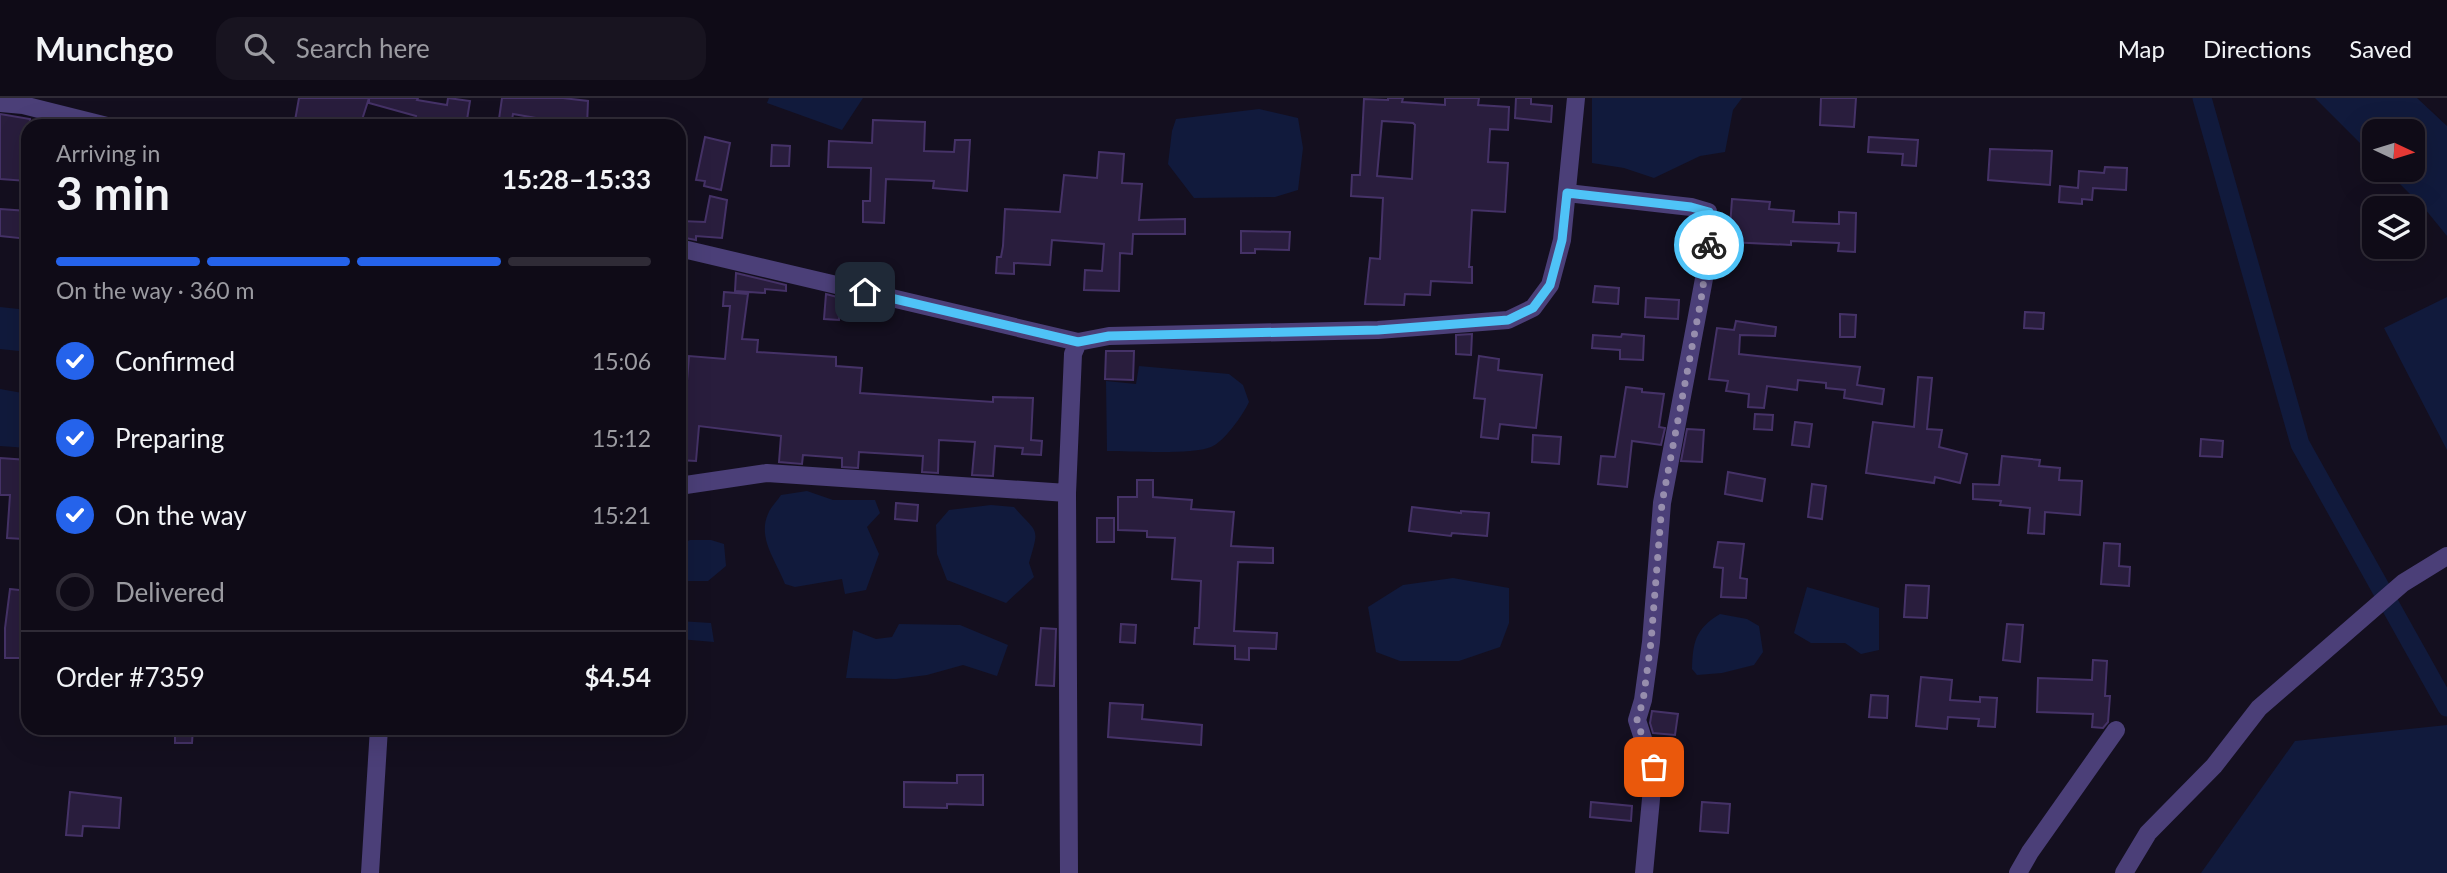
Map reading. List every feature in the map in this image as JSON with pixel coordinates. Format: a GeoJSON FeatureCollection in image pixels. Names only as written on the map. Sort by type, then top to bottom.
{"type":"FeatureCollection","features":[{"type":"Feature","properties":{"kind":"street"},"geometry":{"type":"LineString","coordinates":[[686,250],[1078,342],[1109,336],[1378,330],[1508,320],[1533,308],[1550,285],[1562,240],[1576,98]]}},
{"type":"Feature","properties":{"kind":"street"},"geometry":{"type":"LineString","coordinates":[[0,103],[23,105],[79,119]]}},
{"type":"Feature","properties":{"kind":"street"},"geometry":{"type":"LineString","coordinates":[[1567,193],[1691,207],[1709,212],[1709,252],[1662,503],[1651,642],[1643,701],[1637,720],[1654,767],[1644,873]]}},
{"type":"Feature","properties":{"kind":"street"},"geometry":{"type":"LineString","coordinates":[[1069,873],[1067,493],[1073,354],[1078,342]]}},
{"type":"Feature","properties":{"kind":"street"},"geometry":{"type":"LineString","coordinates":[[686,485],[767,473],[1067,493]]}},
{"type":"Feature","properties":{"kind":"street"},"geometry":{"type":"LineString","coordinates":[[2124,873],[2148,833],[2214,766],[2259,708],[2403,583],[2447,556]]}},
{"type":"Feature","properties":{"kind":"street"},"geometry":{"type":"LineString","coordinates":[[2018,873],[2037,841],[2116,730]]}},
{"type":"Feature","properties":{"kind":"street"},"geometry":{"type":"LineString","coordinates":[[370,873],[379,735]]}},
{"type":"Feature","properties":{"kind":"water"},"geometry":{"type":"Polygon","coordinates":[[[769,98],[863,98],[842,130],[767,103],[769,98]]]}},
{"type":"Feature","properties":{"kind":"water"},"geometry":{"type":"Polygon","coordinates":[[[1592,98],[1742,98],[1733,110],[1725,152],[1700,156],[1654,178],[1624,168],[1592,163],[1592,98]]]}},
{"type":"Feature","properties":{"kind":"water"},"geometry":{"type":"Polygon","coordinates":[[[2315,98],[2417,98],[2447,126],[2447,236],[2425,209],[2425,196],[2412,196],[2398,182],[2426,182],[2426,119],[2362,119],[2362,145],[2315,98]]]}},
{"type":"Feature","properties":{"kind":"water"},"geometry":{"type":"Polygon","coordinates":[[[1259,109],[1298,118],[1303,148],[1298,190],[1275,197],[1194,198],[1168,164],[1176,119],[1259,109]]]}},
{"type":"Feature","properties":{"kind":"water"},"geometry":{"type":"Polygon","coordinates":[[[2447,297],[2447,450],[2384,328],[2447,297]]]}},
{"type":"Feature","properties":{"kind":"water"},"geometry":{"type":"Polygon","coordinates":[[[0,307],[21,309],[21,351],[0,349],[0,307]]]}},
{"type":"Feature","properties":{"kind":"water"},"geometry":{"type":"Polygon","coordinates":[[[1139,366],[1229,374],[1243,385],[1249,402],[1238,421],[1211,447],[1176,452],[1107,451],[1106,381],[1136,384],[1139,366]]]}},
{"type":"Feature","properties":{"kind":"water"},"geometry":{"type":"Polygon","coordinates":[[[0,389],[21,393],[21,448],[0,446],[0,389]]]}},
{"type":"Feature","properties":{"kind":"water"},"geometry":{"type":"Polygon","coordinates":[[[807,491],[833,500],[875,500],[880,513],[867,527],[879,554],[866,590],[845,594],[842,579],[795,587],[785,584],[766,541],[765,523],[781,495],[807,491]]]}},
{"type":"Feature","properties":{"kind":"water"},"geometry":{"type":"Polygon","coordinates":[[[991,505],[1014,507],[1035,531],[1029,563],[1034,577],[1006,603],[947,580],[937,554],[936,525],[949,510],[991,505]]]}},
{"type":"Feature","properties":{"kind":"water"},"geometry":{"type":"Polygon","coordinates":[[[711,540],[724,544],[726,566],[708,581],[686,581],[686,542],[711,540]]]}},
{"type":"Feature","properties":{"kind":"water"},"geometry":{"type":"Polygon","coordinates":[[[1453,578],[1509,588],[1509,623],[1500,647],[1459,661],[1400,661],[1376,652],[1368,607],[1403,585],[1453,578]]]}},
{"type":"Feature","properties":{"kind":"water"},"geometry":{"type":"Polygon","coordinates":[[[1807,587],[1879,608],[1879,650],[1861,654],[1845,643],[1811,643],[1794,633],[1807,587]]]}},
{"type":"Feature","properties":{"kind":"water"},"geometry":{"type":"Polygon","coordinates":[[[1720,614],[1747,619],[1759,626],[1763,652],[1754,665],[1722,673],[1697,675],[1692,669],[1697,637],[1705,625],[1720,614]]]}},
{"type":"Feature","properties":{"kind":"water"},"geometry":{"type":"Polygon","coordinates":[[[686,621],[711,623],[714,642],[686,640],[686,621]]]}},
{"type":"Feature","properties":{"kind":"water"},"geometry":{"type":"Polygon","coordinates":[[[899,624],[960,625],[1008,645],[997,676],[963,665],[927,675],[896,679],[846,678],[853,630],[876,639],[892,637],[899,624]]]}},
{"type":"Feature","properties":{"kind":"water"},"geometry":{"type":"Polygon","coordinates":[[[2447,725],[2447,873],[2201,873],[2295,741],[2447,725]]]}},
{"type":"Feature","properties":{"kind":"building"},"geometry":{"type":"Polygon","coordinates":[[[299,98],[369,98],[362,119],[295,119],[299,98]]]}},
{"type":"Feature","properties":{"kind":"building"},"geometry":{"type":"Polygon","coordinates":[[[369,98],[418,98],[417,100],[447,105],[448,98],[470,101],[467,119],[415,119],[416,116],[369,103],[369,98]]]}},
{"type":"Feature","properties":{"kind":"building"},"geometry":{"type":"Polygon","coordinates":[[[502,98],[563,98],[588,101],[587,119],[542,119],[513,114],[512,119],[499,119],[502,98]]]}},
{"type":"Feature","properties":{"kind":"building"},"geometry":{"type":"Polygon","coordinates":[[[1403,98],[1402,102],[1445,105],[1445,98],[1479,98],[1478,105],[1509,107],[1508,130],[1490,129],[1488,162],[1508,163],[1505,212],[1472,210],[1469,267],[1472,267],[1472,283],[1431,281],[1430,295],[1405,294],[1404,305],[1365,304],[1370,258],[1380,259],[1383,198],[1351,196],[1352,175],[1360,175],[1364,99],[1403,98]],[[1382,121],[1377,176],[1412,179],[1413,123],[1382,121]]]}},
{"type":"Feature","properties":{"kind":"building"},"geometry":{"type":"Polygon","coordinates":[[[1516,98],[1531,98],[1531,104],[1552,106],[1551,122],[1515,118],[1516,98]]]}},
{"type":"Feature","properties":{"kind":"building"},"geometry":{"type":"Polygon","coordinates":[[[1821,98],[1856,98],[1854,127],[1820,125],[1821,98]]]}},
{"type":"Feature","properties":{"kind":"building"},"geometry":{"type":"Polygon","coordinates":[[[0,114],[30,119],[21,119],[21,181],[0,179],[0,114]]]}},
{"type":"Feature","properties":{"kind":"building"},"geometry":{"type":"Polygon","coordinates":[[[873,120],[925,122],[924,151],[954,152],[955,140],[970,140],[967,191],[933,188],[934,181],[886,179],[884,223],[863,222],[863,201],[870,201],[871,168],[828,167],[829,141],[872,143],[873,120]]]}},
{"type":"Feature","properties":{"kind":"building"},"geometry":{"type":"Polygon","coordinates":[[[705,137],[730,143],[721,190],[704,186],[705,181],[696,180],[705,137]]]}},
{"type":"Feature","properties":{"kind":"building"},"geometry":{"type":"Polygon","coordinates":[[[1869,137],[1918,140],[1916,166],[1902,165],[1903,154],[1868,152],[1869,137]]]}},
{"type":"Feature","properties":{"kind":"building"},"geometry":{"type":"Polygon","coordinates":[[[772,145],[790,146],[789,166],[771,166],[772,145]]]}},
{"type":"Feature","properties":{"kind":"building"},"geometry":{"type":"Polygon","coordinates":[[[1990,149],[2052,151],[2050,185],[1988,180],[1990,149]]]}},
{"type":"Feature","properties":{"kind":"building"},"geometry":{"type":"Polygon","coordinates":[[[1099,152],[1124,154],[1122,183],[1142,184],[1139,220],[1185,219],[1185,234],[1133,234],[1132,254],[1120,253],[1119,291],[1084,290],[1085,270],[1102,271],[1104,244],[1052,240],[1050,265],[1014,263],[1014,274],[996,273],[997,257],[1001,257],[1003,246],[1005,209],[1060,212],[1064,175],[1097,178],[1099,152]]]}},
{"type":"Feature","properties":{"kind":"building"},"geometry":{"type":"Polygon","coordinates":[[[2105,167],[2127,168],[2126,190],[2093,188],[2092,200],[2082,199],[2082,204],[2059,202],[2060,186],[2078,188],[2079,171],[2104,173],[2105,167]]]}},
{"type":"Feature","properties":{"kind":"building"},"geometry":{"type":"Polygon","coordinates":[[[710,196],[727,200],[722,238],[686,238],[686,221],[705,222],[710,196]]]}},
{"type":"Feature","properties":{"kind":"building"},"geometry":{"type":"Polygon","coordinates":[[[1732,199],[1770,202],[1769,209],[1794,211],[1793,222],[1839,224],[1839,212],[1856,213],[1855,252],[1838,251],[1839,243],[1791,241],[1791,245],[1729,242],[1732,199]]]}},
{"type":"Feature","properties":{"kind":"building"},"geometry":{"type":"Polygon","coordinates":[[[0,209],[21,210],[21,238],[0,236],[0,209]]]}},
{"type":"Feature","properties":{"kind":"building"},"geometry":{"type":"Polygon","coordinates":[[[1241,231],[1290,232],[1289,250],[1255,249],[1255,253],[1241,253],[1241,231]]]}},
{"type":"Feature","properties":{"kind":"building"},"geometry":{"type":"Polygon","coordinates":[[[736,273],[786,285],[786,291],[735,291],[736,273]]]}},
{"type":"Feature","properties":{"kind":"building"},"geometry":{"type":"Polygon","coordinates":[[[1595,286],[1619,288],[1618,304],[1593,302],[1595,286]]]}},
{"type":"Feature","properties":{"kind":"building"},"geometry":{"type":"Polygon","coordinates":[[[724,292],[748,294],[742,339],[758,340],[757,352],[836,357],[836,366],[862,368],[860,393],[993,402],[993,397],[1033,398],[1031,440],[1042,441],[1041,455],[1022,454],[1023,448],[995,446],[993,476],[972,475],[975,442],[939,440],[938,473],[922,472],[923,456],[859,452],[858,468],[842,467],[842,458],[803,455],[802,464],[779,462],[781,436],[699,426],[696,461],[686,460],[689,356],[725,359],[730,306],[723,306],[724,292]]]}},
{"type":"Feature","properties":{"kind":"building"},"geometry":{"type":"Polygon","coordinates":[[[826,294],[841,298],[839,320],[824,319],[826,294]]]}},
{"type":"Feature","properties":{"kind":"building"},"geometry":{"type":"Polygon","coordinates":[[[1646,298],[1679,300],[1678,319],[1645,317],[1646,298]]]}},
{"type":"Feature","properties":{"kind":"building"},"geometry":{"type":"Polygon","coordinates":[[[2025,312],[2044,313],[2043,329],[2024,328],[2025,312]]]}},
{"type":"Feature","properties":{"kind":"building"},"geometry":{"type":"Polygon","coordinates":[[[1840,314],[1856,315],[1855,337],[1840,337],[1840,314]]]}},
{"type":"Feature","properties":{"kind":"building"},"geometry":{"type":"Polygon","coordinates":[[[1736,321],[1776,327],[1775,336],[1740,335],[1739,354],[1860,367],[1857,385],[1884,389],[1882,404],[1844,398],[1845,390],[1826,388],[1826,383],[1798,380],[1797,390],[1767,386],[1764,408],[1748,407],[1749,394],[1726,391],[1728,381],[1709,379],[1717,328],[1734,330],[1736,321]]]}},
{"type":"Feature","properties":{"kind":"building"},"geometry":{"type":"Polygon","coordinates":[[[1472,334],[1471,355],[1456,354],[1456,335],[1472,334]]]}},
{"type":"Feature","properties":{"kind":"building"},"geometry":{"type":"Polygon","coordinates":[[[1622,334],[1644,336],[1643,360],[1620,359],[1620,350],[1592,348],[1593,335],[1621,337],[1622,334]]]}},
{"type":"Feature","properties":{"kind":"building"},"geometry":{"type":"Polygon","coordinates":[[[1106,351],[1134,351],[1133,380],[1105,379],[1106,351]]]}},
{"type":"Feature","properties":{"kind":"building"},"geometry":{"type":"Polygon","coordinates":[[[1479,356],[1499,359],[1498,370],[1542,375],[1536,428],[1500,424],[1498,439],[1481,437],[1485,399],[1474,398],[1479,356]]]}},
{"type":"Feature","properties":{"kind":"building"},"geometry":{"type":"Polygon","coordinates":[[[1918,377],[1932,378],[1927,429],[1942,430],[1939,447],[1967,454],[1960,483],[1935,477],[1934,483],[1866,473],[1873,422],[1914,427],[1918,377]]]}},
{"type":"Feature","properties":{"kind":"building"},"geometry":{"type":"Polygon","coordinates":[[[1626,387],[1664,394],[1659,427],[1665,428],[1661,445],[1632,441],[1627,487],[1598,484],[1601,456],[1615,457],[1626,387]]]}},
{"type":"Feature","properties":{"kind":"building"},"geometry":{"type":"Polygon","coordinates":[[[1755,414],[1773,415],[1772,430],[1754,429],[1755,414]]]}},
{"type":"Feature","properties":{"kind":"building"},"geometry":{"type":"Polygon","coordinates":[[[1795,422],[1812,424],[1809,447],[1792,445],[1795,422]]]}},
{"type":"Feature","properties":{"kind":"building"},"geometry":{"type":"Polygon","coordinates":[[[1687,429],[1704,430],[1702,462],[1681,461],[1687,429]]]}},
{"type":"Feature","properties":{"kind":"building"},"geometry":{"type":"Polygon","coordinates":[[[1533,435],[1561,437],[1559,464],[1532,462],[1533,435]]]}},
{"type":"Feature","properties":{"kind":"building"},"geometry":{"type":"Polygon","coordinates":[[[2201,439],[2223,441],[2222,457],[2200,456],[2201,439]]]}},
{"type":"Feature","properties":{"kind":"building"},"geometry":{"type":"Polygon","coordinates":[[[2002,456],[2040,460],[2039,466],[2060,468],[2059,480],[2082,481],[2080,515],[2045,512],[2044,534],[2028,533],[2030,508],[2000,505],[2001,501],[1973,499],[1973,484],[1999,485],[2002,456]]]}},
{"type":"Feature","properties":{"kind":"building"},"geometry":{"type":"Polygon","coordinates":[[[0,458],[21,460],[21,539],[7,538],[10,495],[0,495],[0,458]]]}},
{"type":"Feature","properties":{"kind":"building"},"geometry":{"type":"Polygon","coordinates":[[[1728,472],[1765,479],[1762,501],[1725,494],[1728,472]]]}},
{"type":"Feature","properties":{"kind":"building"},"geometry":{"type":"Polygon","coordinates":[[[1137,480],[1153,480],[1153,497],[1192,500],[1191,509],[1234,512],[1231,546],[1273,548],[1273,563],[1238,562],[1234,631],[1277,633],[1276,649],[1249,648],[1249,660],[1235,659],[1235,646],[1194,644],[1195,628],[1199,628],[1201,581],[1172,579],[1175,538],[1147,537],[1147,531],[1118,530],[1118,497],[1137,497],[1137,480]]]}},
{"type":"Feature","properties":{"kind":"building"},"geometry":{"type":"Polygon","coordinates":[[[1812,484],[1826,486],[1822,519],[1808,517],[1812,484]]]}},
{"type":"Feature","properties":{"kind":"building"},"geometry":{"type":"Polygon","coordinates":[[[896,503],[918,505],[917,521],[895,519],[896,503]]]}},
{"type":"Feature","properties":{"kind":"building"},"geometry":{"type":"Polygon","coordinates":[[[1412,507],[1461,513],[1489,513],[1487,536],[1452,533],[1451,536],[1409,531],[1412,507]]]}},
{"type":"Feature","properties":{"kind":"building"},"geometry":{"type":"Polygon","coordinates":[[[1097,518],[1114,518],[1114,542],[1097,542],[1097,518]]]}},
{"type":"Feature","properties":{"kind":"building"},"geometry":{"type":"Polygon","coordinates":[[[1718,542],[1744,544],[1740,578],[1747,579],[1746,598],[1721,597],[1723,568],[1714,567],[1718,542]]]}},
{"type":"Feature","properties":{"kind":"building"},"geometry":{"type":"Polygon","coordinates":[[[2104,543],[2120,544],[2119,566],[2130,567],[2129,586],[2101,584],[2104,543]]]}},
{"type":"Feature","properties":{"kind":"building"},"geometry":{"type":"Polygon","coordinates":[[[1906,585],[1929,586],[1927,618],[1904,617],[1906,585]]]}},
{"type":"Feature","properties":{"kind":"building"},"geometry":{"type":"Polygon","coordinates":[[[10,589],[21,590],[21,658],[5,658],[5,628],[10,589]]]}},
{"type":"Feature","properties":{"kind":"building"},"geometry":{"type":"Polygon","coordinates":[[[1121,624],[1136,625],[1135,643],[1120,642],[1121,624]]]}},
{"type":"Feature","properties":{"kind":"building"},"geometry":{"type":"Polygon","coordinates":[[[2007,624],[2023,625],[2020,662],[2003,660],[2007,624]]]}},
{"type":"Feature","properties":{"kind":"building"},"geometry":{"type":"Polygon","coordinates":[[[1041,628],[1056,629],[1054,686],[1036,685],[1041,628]]]}},
{"type":"Feature","properties":{"kind":"building"},"geometry":{"type":"Polygon","coordinates":[[[2093,660],[2107,661],[2105,696],[2110,696],[2108,722],[2103,728],[2092,727],[2093,714],[2037,712],[2038,678],[2092,680],[2093,660]]]}},
{"type":"Feature","properties":{"kind":"building"},"geometry":{"type":"Polygon","coordinates":[[[1921,677],[1952,680],[1950,700],[1980,702],[1980,697],[1997,698],[1995,727],[1978,726],[1979,719],[1948,717],[1947,729],[1916,726],[1921,677]]]}},
{"type":"Feature","properties":{"kind":"building"},"geometry":{"type":"Polygon","coordinates":[[[1871,695],[1888,696],[1887,718],[1869,717],[1871,695]]]}},
{"type":"Feature","properties":{"kind":"building"},"geometry":{"type":"Polygon","coordinates":[[[1110,703],[1143,705],[1142,719],[1202,725],[1201,745],[1108,737],[1110,703]]]}},
{"type":"Feature","properties":{"kind":"building"},"geometry":{"type":"Polygon","coordinates":[[[1652,711],[1678,714],[1675,735],[1653,733],[1650,723],[1652,711]]]}},
{"type":"Feature","properties":{"kind":"building"},"geometry":{"type":"Polygon","coordinates":[[[175,735],[193,735],[192,743],[175,743],[175,735]]]}},
{"type":"Feature","properties":{"kind":"building"},"geometry":{"type":"Polygon","coordinates":[[[957,775],[983,775],[983,805],[904,807],[904,782],[957,783],[957,775]]]}},
{"type":"Feature","properties":{"kind":"building"},"geometry":{"type":"Polygon","coordinates":[[[70,792],[121,798],[119,828],[83,826],[82,836],[66,835],[70,792]]]}},
{"type":"Feature","properties":{"kind":"building"},"geometry":{"type":"Polygon","coordinates":[[[1591,802],[1632,806],[1631,821],[1590,817],[1591,802]]]}},
{"type":"Feature","properties":{"kind":"building"},"geometry":{"type":"Polygon","coordinates":[[[1702,802],[1730,804],[1728,833],[1700,831],[1702,802]]]}},
{"type":"Feature","properties":{"kind":"waterway"},"geometry":{"type":"LineString","coordinates":[[2202,98],[2300,444],[2447,707]]}},
{"type":"Feature","properties":{"kind":"way so far"},"geometry":{"type":"LineString","coordinates":[[1654,767],[1637,720],[1643,701],[1651,642],[1662,503],[1709,245]]}},
{"type":"Feature","properties":{"kind":"route"},"geometry":{"type":"LineString","coordinates":[[865,292],[1078,342],[1109,336],[1378,330],[1508,320],[1533,308],[1550,285],[1562,240],[1567,193],[1691,207],[1709,212],[1709,245]]}}]}
